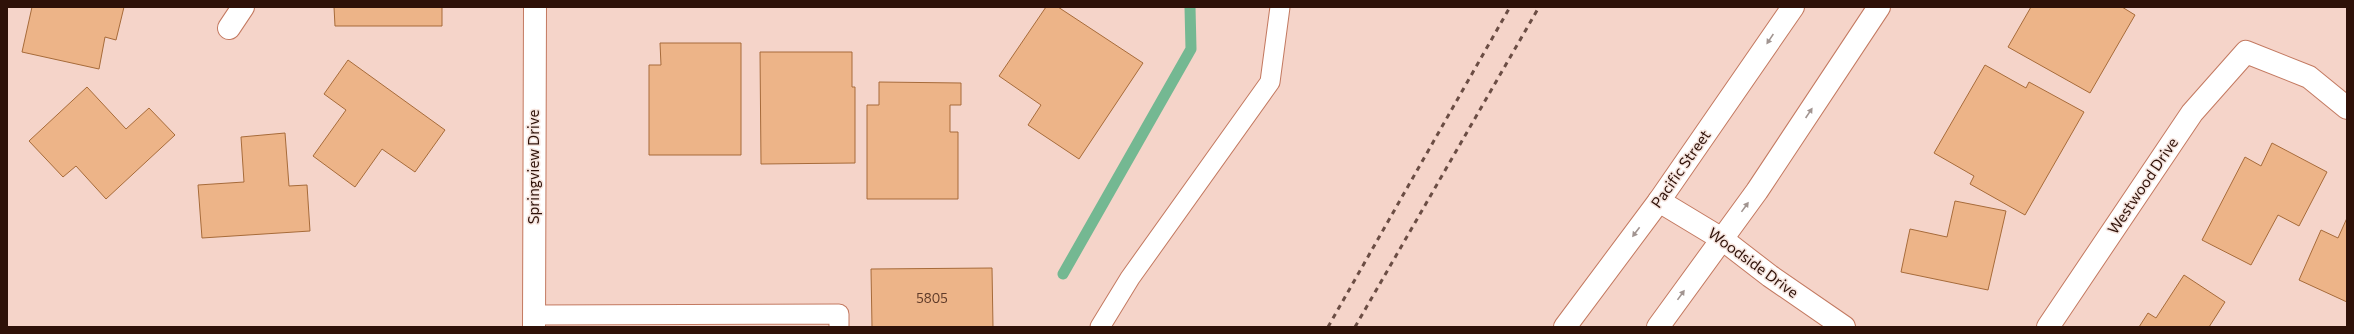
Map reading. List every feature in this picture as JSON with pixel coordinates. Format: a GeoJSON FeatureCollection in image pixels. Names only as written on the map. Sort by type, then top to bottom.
{"type":"FeatureCollection","features":[{"type":"Feature","properties":{"kind":"street"},"geometry":{"type":"LineString","coordinates":[[229,28],[243,7]]}},
{"type":"Feature","properties":{"kind":"street","name":"Springview Drive"},"geometry":{"type":"LineString","coordinates":[[534,321],[535,7]]}},
{"type":"Feature","properties":{"kind":"street","name":"Pacific Street"},"geometry":{"type":"LineString","coordinates":[[1565,327],[1660,201],[1792,7]]}},
{"type":"Feature","properties":{"kind":"street"},"geometry":{"type":"LineString","coordinates":[[1658,327],[1722,239],[1879,7]]}},
{"type":"Feature","properties":{"kind":"street","name":"Westwood Drive"},"geometry":{"type":"LineString","coordinates":[[2048,327],[2192,113],[2246,52],[2309,77],[2347,108]]}},
{"type":"Feature","properties":{"kind":"street","name":"Woodside Drive"},"geometry":{"type":"LineString","coordinates":[[1660,201],[1722,239],[1770,276],[1844,327]]}},
{"type":"Feature","properties":{"kind":"lane"},"geometry":{"type":"LineString","coordinates":[[1100,327],[1130,278],[1270,82],[1280,7]]}},
{"type":"Feature","properties":{"kind":"lane"},"geometry":{"type":"LineString","coordinates":[[534,321],[644,321],[838,314],[838,327]]}},
{"type":"Feature","properties":{"kind":"building"},"geometry":{"type":"Polygon","coordinates":[[[32,7],[124,7],[116,40],[105,37],[99,69],[22,52],[32,7]]]}},
{"type":"Feature","properties":{"kind":"building"},"geometry":{"type":"Polygon","coordinates":[[[334,7],[442,7],[442,26],[335,26],[334,7]]]}},
{"type":"Feature","properties":{"kind":"building"},"geometry":{"type":"Polygon","coordinates":[[[1046,7],[1058,7],[1143,63],[1079,159],[1028,125],[1041,105],[999,76],[1046,7]]]}},
{"type":"Feature","properties":{"kind":"building"},"geometry":{"type":"Polygon","coordinates":[[[2031,7],[2122,7],[2135,15],[2090,93],[2008,47],[2031,7]]]}},
{"type":"Feature","properties":{"kind":"building"},"geometry":{"type":"Polygon","coordinates":[[[660,43],[741,43],[741,155],[649,155],[649,65],[661,65],[660,43]]]}},
{"type":"Feature","properties":{"kind":"building"},"geometry":{"type":"Polygon","coordinates":[[[760,52],[852,52],[852,87],[855,87],[855,163],[761,164],[760,52]]]}},
{"type":"Feature","properties":{"kind":"building"},"geometry":{"type":"Polygon","coordinates":[[[348,60],[445,130],[415,172],[382,149],[355,187],[313,156],[346,110],[324,94],[348,60]]]}},
{"type":"Feature","properties":{"kind":"building"},"geometry":{"type":"Polygon","coordinates":[[[1985,65],[2026,88],[2029,82],[2084,112],[2025,215],[1970,184],[1974,176],[1934,153],[1985,65]]]}},
{"type":"Feature","properties":{"kind":"building"},"geometry":{"type":"Polygon","coordinates":[[[879,82],[961,83],[961,105],[950,105],[950,132],[958,132],[958,199],[867,199],[867,105],[879,105],[879,82]]]}},
{"type":"Feature","properties":{"kind":"building"},"geometry":{"type":"Polygon","coordinates":[[[87,87],[126,129],[149,108],[175,135],[106,199],[76,166],[63,177],[29,141],[87,87]]]}},
{"type":"Feature","properties":{"kind":"building"},"geometry":{"type":"Polygon","coordinates":[[[285,133],[289,186],[307,185],[310,231],[202,238],[198,185],[244,182],[241,137],[285,133]]]}},
{"type":"Feature","properties":{"kind":"building"},"geometry":{"type":"Polygon","coordinates":[[[2272,143],[2327,172],[2299,226],[2278,215],[2251,265],[2202,240],[2245,157],[2261,166],[2272,143]]]}},
{"type":"Feature","properties":{"kind":"building"},"geometry":{"type":"Polygon","coordinates":[[[1955,201],[2006,211],[1988,290],[1901,272],[1910,229],[1947,237],[1955,201]]]}},
{"type":"Feature","properties":{"kind":"building"},"geometry":{"type":"Polygon","coordinates":[[[2347,218],[2347,302],[2299,280],[2321,230],[2338,238],[2347,218]]]}},
{"type":"Feature","properties":{"kind":"building"},"geometry":{"type":"Polygon","coordinates":[[[992,268],[993,327],[872,327],[871,269],[992,268]]]}},
{"type":"Feature","properties":{"kind":"building"},"geometry":{"type":"Polygon","coordinates":[[[2184,275],[2225,302],[2209,327],[2139,327],[2148,313],[2156,318],[2184,275]]]}},
{"type":"Feature","properties":{"kind":"waterway"},"geometry":{"type":"LineString","coordinates":[[1063,274],[1191,49],[1190,7]]}},
{"type":"Feature","properties":{"kind":"railway"},"geometry":{"type":"LineString","coordinates":[[1328,327],[1510,7]]}},
{"type":"Feature","properties":{"kind":"railway"},"geometry":{"type":"LineString","coordinates":[[1355,327],[1539,7]]}}]}
